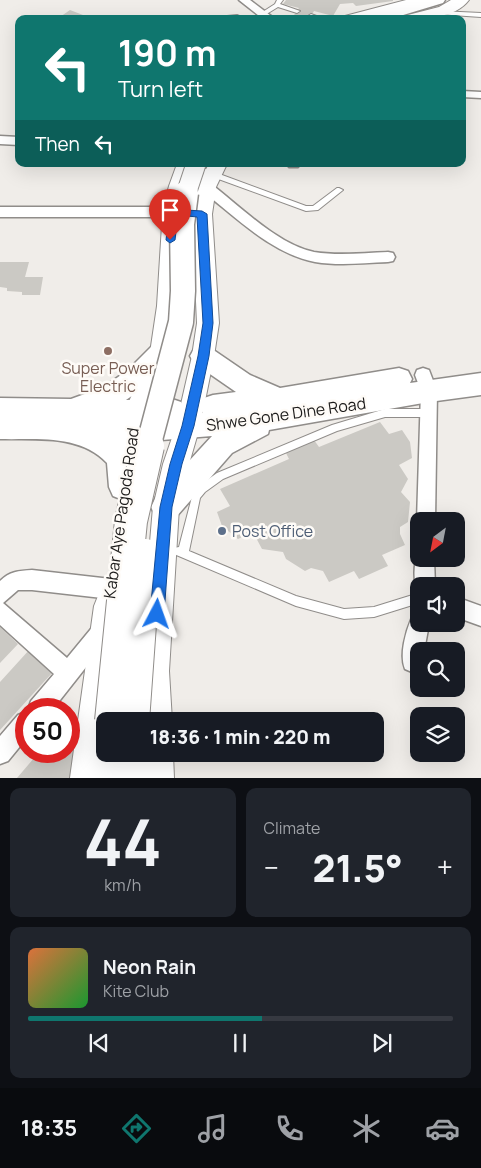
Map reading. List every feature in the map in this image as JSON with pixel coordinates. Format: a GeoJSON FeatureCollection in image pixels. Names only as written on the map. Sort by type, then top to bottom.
{"type":"FeatureCollection","features":[{"type":"Feature","properties":{"kind":"main road"},"geometry":{"type":"LineString","coordinates":[[365,15],[423,0]]}},
{"type":"Feature","properties":{"kind":"main road"},"geometry":{"type":"LineString","coordinates":[[391,15],[459,1]]}},
{"type":"Feature","properties":{"kind":"main road"},"geometry":{"type":"LineString","coordinates":[[405,15],[459,1]]}},
{"type":"Feature","properties":{"kind":"main road"},"geometry":{"type":"LineString","coordinates":[[416,15],[435,6]]}},
{"type":"Feature","properties":{"kind":"main road","name":"Kabar Aye Pagoda Road"},"geometry":{"type":"LineString","coordinates":[[86,778],[123,487],[133,427],[160,354],[169,295],[170,240],[176,190],[185,167]]}},
{"type":"Feature","properties":{"kind":"main road"},"geometry":{"type":"LineString","coordinates":[[156,712],[154,671],[173,548],[166,507],[203,356],[208,323],[202,214],[208,170]]}},
{"type":"Feature","properties":{"kind":"main road","name":"Kabar Aye Pagoda Road"},"geometry":{"type":"LineString","coordinates":[[112,712],[132,521],[154,421],[181,322],[183,291],[182,224],[185,199],[190,178],[208,170]]}},
{"type":"Feature","properties":{"kind":"main road","name":"Kabar Aye Pagoda Road"},"geometry":{"type":"LineString","coordinates":[[134,712],[148,522],[161,455],[194,328],[192,220],[199,185],[208,170]]}},
{"type":"Feature","properties":{"kind":"main road"},"geometry":{"type":"LineString","coordinates":[[174,212],[202,214]]}},
{"type":"Feature","properties":{"kind":"main road"},"geometry":{"type":"LineString","coordinates":[[123,487],[120,460],[110,449],[67,420],[113,395],[137,378],[160,354]]}},
{"type":"Feature","properties":{"kind":"main road"},"geometry":{"type":"LineString","coordinates":[[166,507],[222,444],[249,430],[279,409],[203,356]]}},
{"type":"Feature","properties":{"kind":"main road","name":"Shwe Gone Dine Road"},"geometry":{"type":"LineString","coordinates":[[427,393],[481,368]]}},
{"type":"Feature","properties":{"kind":"main road","name":"Shwe Gone Dine Road"},"geometry":{"type":"LineString","coordinates":[[0,409],[67,420],[133,427],[185,428],[279,409],[427,393],[481,384]]}},
{"type":"Feature","properties":{"kind":"main road","name":"Shwe Gone Dine Road"},"geometry":{"type":"LineString","coordinates":[[0,427],[67,420]]}},
{"type":"Feature","properties":{"kind":"main road"},"geometry":{"type":"LineString","coordinates":[[106,778],[107,762]]}},
{"type":"Feature","properties":{"kind":"main road"},"geometry":{"type":"LineString","coordinates":[[130,778],[131,762]]}},
{"type":"Feature","properties":{"kind":"main road"},"geometry":{"type":"LineString","coordinates":[[157,762],[158,778]]}},
{"type":"Feature","properties":{"kind":"street"},"geometry":{"type":"LineString","coordinates":[[244,0],[266,15]]}},
{"type":"Feature","properties":{"kind":"street"},"geometry":{"type":"LineString","coordinates":[[466,97],[481,94]]}},
{"type":"Feature","properties":{"kind":"street"},"geometry":{"type":"LineString","coordinates":[[0,140],[15,141]]}},
{"type":"Feature","properties":{"kind":"street"},"geometry":{"type":"LineString","coordinates":[[208,170],[283,245],[305,255],[350,259],[388,257]]}},
{"type":"Feature","properties":{"kind":"street"},"geometry":{"type":"LineString","coordinates":[[1,216],[174,212]]}},
{"type":"Feature","properties":{"kind":"street"},"geometry":{"type":"LineString","coordinates":[[426,512],[427,393]]}},
{"type":"Feature","properties":{"kind":"street"},"geometry":{"type":"LineString","coordinates":[[0,595],[14,581],[32,580],[111,589]]}},
{"type":"Feature","properties":{"kind":"street"},"geometry":{"type":"LineString","coordinates":[[465,610],[481,616]]}},
{"type":"Feature","properties":{"kind":"street"},"geometry":{"type":"LineString","coordinates":[[0,612],[69,673]]}},
{"type":"Feature","properties":{"kind":"street"},"geometry":{"type":"LineString","coordinates":[[48,698],[104,628]]}},
{"type":"Feature","properties":{"kind":"street"},"geometry":{"type":"LineString","coordinates":[[0,753],[15,736]]}},
{"type":"Feature","properties":{"kind":"lane"},"geometry":{"type":"LineString","coordinates":[[268,15],[278,3],[297,11]]}},
{"type":"Feature","properties":{"kind":"lane"},"geometry":{"type":"LineString","coordinates":[[435,6],[481,14]]}},
{"type":"Feature","properties":{"kind":"lane"},"geometry":{"type":"LineString","coordinates":[[208,170],[306,209],[315,208],[339,190]]}},
{"type":"Feature","properties":{"kind":"lane"},"geometry":{"type":"LineString","coordinates":[[410,601],[374,612],[344,614],[296,602],[173,548],[196,496],[202,488],[220,476],[335,428],[385,413],[427,393]]}},
{"type":"Feature","properties":{"kind":"lane"},"geometry":{"type":"LineString","coordinates":[[133,427],[157,439]]}},
{"type":"Feature","properties":{"kind":"building"},"geometry":{"type":"Polygon","coordinates":[[[286,0],[393,0],[356,6],[353,3],[340,4],[334,15],[314,11],[312,15],[294,15],[299,8],[283,4],[286,0]]]}},
{"type":"Feature","properties":{"kind":"building"},"geometry":{"type":"Polygon","coordinates":[[[70,10],[83,15],[63,15],[70,10]]]}},
{"type":"Feature","properties":{"kind":"building"},"geometry":{"type":"Polygon","coordinates":[[[0,262],[29,262],[25,277],[43,277],[40,295],[22,295],[22,292],[7,291],[7,288],[0,287],[0,262]]]}},
{"type":"Feature","properties":{"kind":"building"},"geometry":{"type":"Polygon","coordinates":[[[380,422],[389,434],[402,430],[410,442],[412,458],[399,465],[408,479],[401,492],[410,502],[408,522],[400,527],[400,534],[405,545],[382,555],[388,566],[359,579],[354,571],[329,582],[323,571],[311,568],[305,571],[286,559],[283,552],[262,549],[253,532],[238,539],[222,526],[217,512],[230,506],[220,489],[289,459],[286,453],[314,440],[319,447],[380,422]]]}},
{"type":"Feature","properties":{"kind":"building"},"geometry":{"type":"Polygon","coordinates":[[[0,627],[18,644],[0,663],[0,627]]]}},
{"type":"Feature","properties":{"kind":"building"},"geometry":{"type":"Polygon","coordinates":[[[30,649],[53,672],[29,698],[15,698],[15,714],[0,730],[0,682],[30,649]]]}},
{"type":"Feature","properties":{"kind":"building"},"geometry":{"type":"Polygon","coordinates":[[[80,726],[86,732],[80,760],[80,726]]]}},
{"type":"Feature","properties":{"kind":"building"},"geometry":{"type":"Polygon","coordinates":[[[30,763],[79,763],[76,778],[17,778],[30,763]]]}},
{"type":"Feature","properties":{"kind":"place","name":"Super Power Electric"},"geometry":{"type":"Point","coordinates":[108,351]}},
{"type":"Feature","properties":{"kind":"place","name":"Post Office"},"geometry":{"type":"Point","coordinates":[222,531]}},
{"type":"Feature","properties":{"kind":"route"},"geometry":{"type":"LineString","coordinates":[[157,614],[166,507],[176,464],[188,426],[208,323],[208,292],[202,214],[174,212],[170,240]]}}]}
